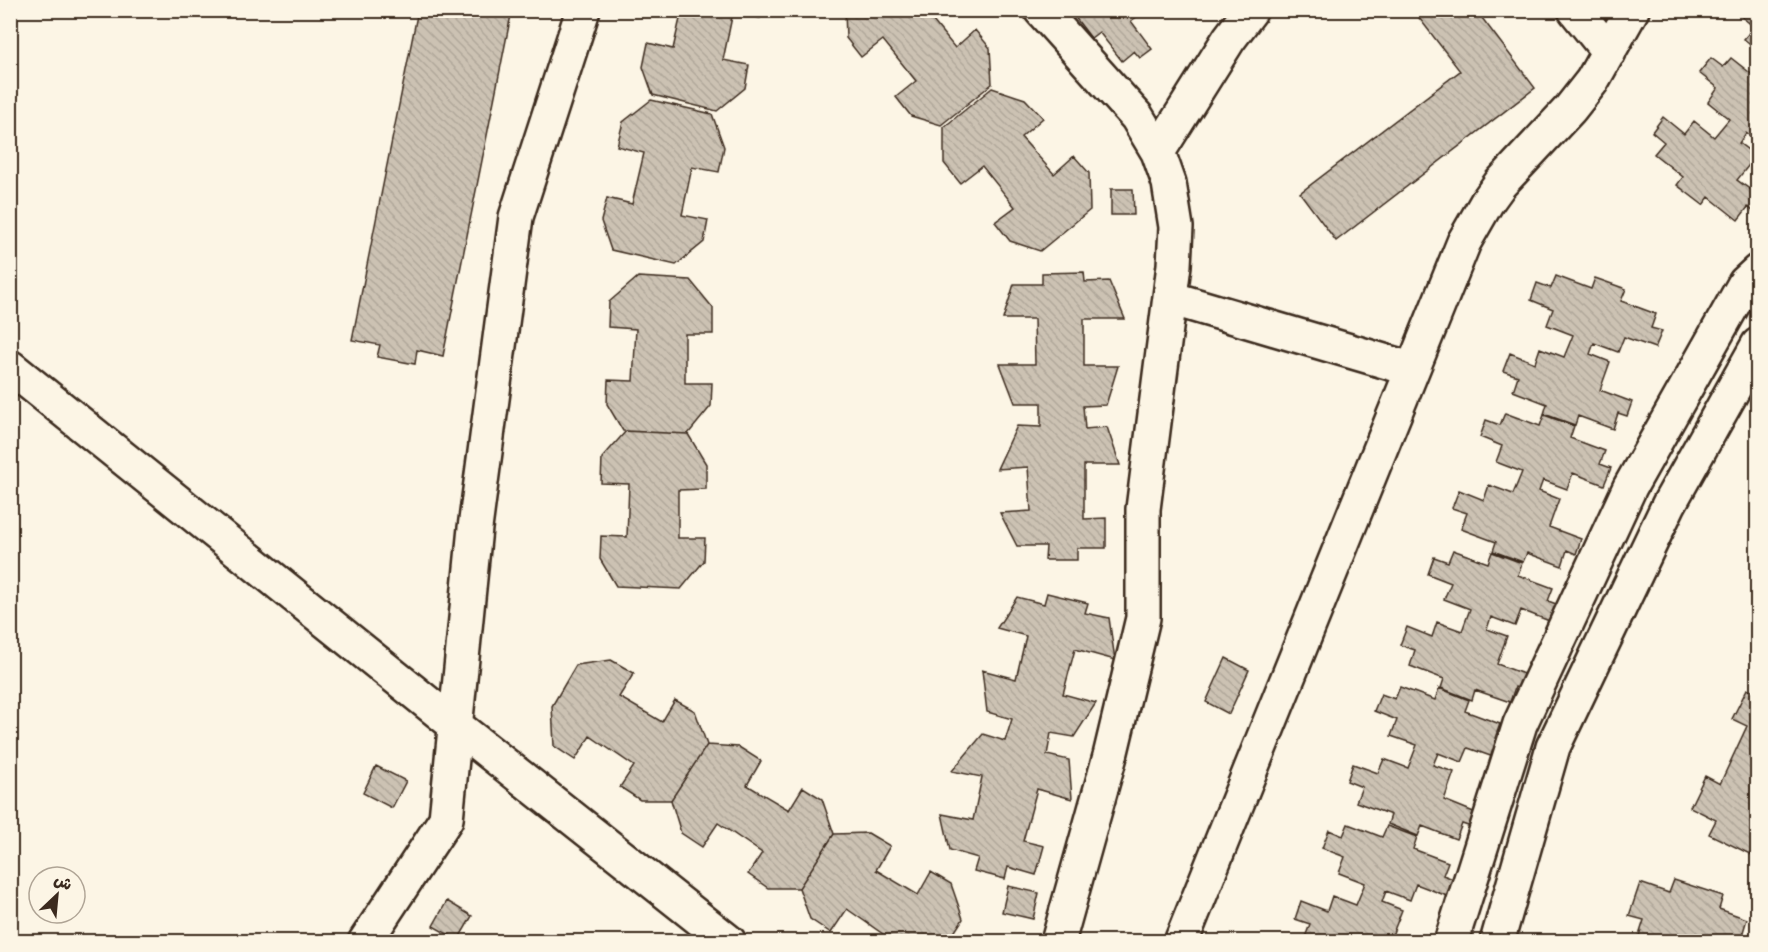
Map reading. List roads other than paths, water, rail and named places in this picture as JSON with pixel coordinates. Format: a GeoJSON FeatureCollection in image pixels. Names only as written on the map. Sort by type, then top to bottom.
{"type":"FeatureCollection","features":[{"type":"Feature","properties":{"kind":"street"},"geometry":{"type":"LineString","coordinates":[[365,942],[446,819],[475,528],[516,217],[583,10]]}},
{"type":"Feature","properties":{"kind":"street"},"geometry":{"type":"LineString","coordinates":[[1041,10],[1137,117],[1158,152],[1169,183],[1176,227],[1170,297],[1143,509],[1143,618],[1110,756],[1058,942]]}},
{"type":"Feature","properties":{"kind":"street"},"geometry":{"type":"LineString","coordinates":[[1158,152],[1229,39],[1251,10]]}},
{"type":"Feature","properties":{"kind":"street"},"geometry":{"type":"LineString","coordinates":[[1575,10],[1609,52]]}},
{"type":"Feature","properties":{"kind":"street"},"geometry":{"type":"LineString","coordinates":[[1181,942],[1464,242],[1500,184],[1592,81],[1632,10]]}},
{"type":"Feature","properties":{"kind":"street"},"geometry":{"type":"LineString","coordinates":[[1451,942],[1520,724],[1629,487],[1745,283],[1758,271]]}},
{"type":"Feature","properties":{"kind":"street"},"geometry":{"type":"LineString","coordinates":[[1170,297],[1411,369]]}},
{"type":"Feature","properties":{"kind":"street"},"geometry":{"type":"LineString","coordinates":[[1497,942],[1553,747],[1669,504],[1758,345]]}},
{"type":"Feature","properties":{"kind":"street"},"geometry":{"type":"LineString","coordinates":[[10,367],[729,942]]}}]}
